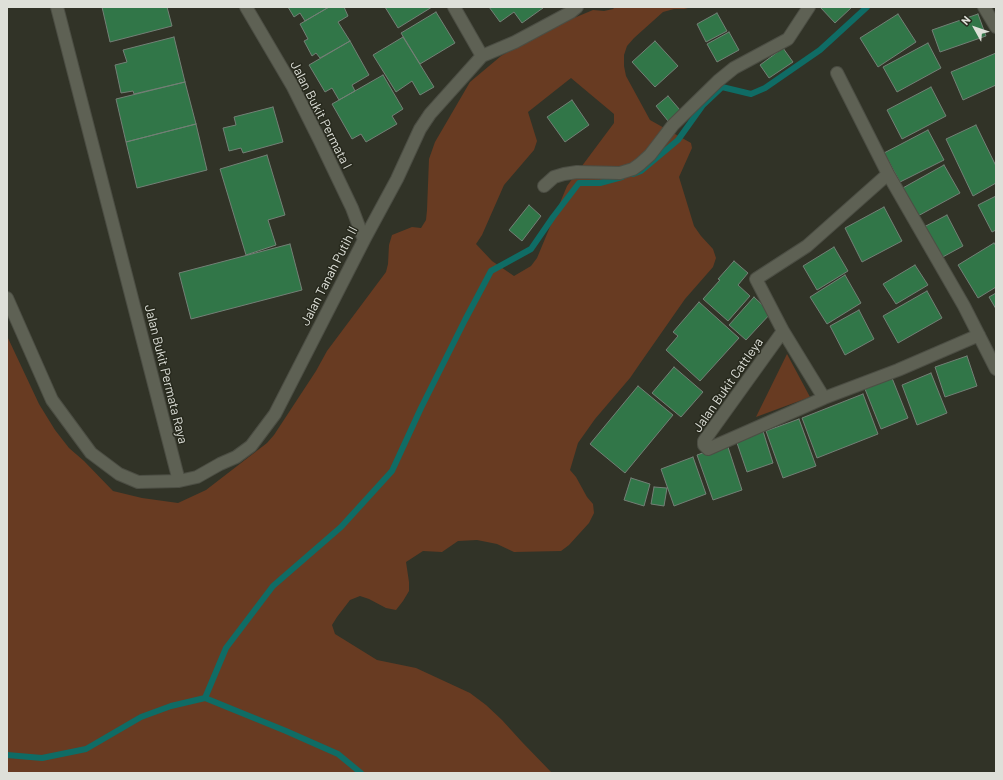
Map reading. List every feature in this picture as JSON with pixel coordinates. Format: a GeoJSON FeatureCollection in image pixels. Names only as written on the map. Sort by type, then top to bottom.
{"type":"FeatureCollection","features":[{"type":"Feature","properties":{"kind":"street","name":"Jalan Bukit Permata Raya"},"geometry":{"type":"LineString","coordinates":[[57,7],[179,481]]}},
{"type":"Feature","properties":{"kind":"street","name":"Jalan Bukit Permata I"},"geometry":{"type":"LineString","coordinates":[[246,7],[293,87],[352,208],[364,240]]}},
{"type":"Feature","properties":{"kind":"street"},"geometry":{"type":"LineString","coordinates":[[454,7],[482,56],[515,42],[571,12],[576,7]]}},
{"type":"Feature","properties":{"kind":"street"},"geometry":{"type":"LineString","coordinates":[[544,186],[554,177],[564,174],[578,172],[620,173],[633,169],[650,155],[673,125],[718,81],[734,68],[788,39],[810,7]]}},
{"type":"Feature","properties":{"kind":"street"},"geometry":{"type":"LineString","coordinates":[[984,7],[996,27]]}},
{"type":"Feature","properties":{"kind":"street","name":"Jalan Tanah Putih II"},"geometry":{"type":"LineString","coordinates":[[179,481],[197,477],[236,457],[251,446],[275,414],[397,179],[420,129],[430,114],[482,56]]}},
{"type":"Feature","properties":{"kind":"street"},"geometry":{"type":"LineString","coordinates":[[837,73],[888,174],[964,306],[996,369]]}},
{"type":"Feature","properties":{"kind":"street"},"geometry":{"type":"LineString","coordinates":[[824,398],[783,331],[756,279],[807,246],[888,174]]}},
{"type":"Feature","properties":{"kind":"street"},"geometry":{"type":"LineString","coordinates":[[7,298],[52,400],[90,453],[118,474],[138,482],[179,481]]}},
{"type":"Feature","properties":{"kind":"street","name":"Jalan Bukit Cattleya"},"geometry":{"type":"LineString","coordinates":[[783,331],[704,441],[704,445],[708,449],[824,398],[898,370],[979,335]]}},
{"type":"Feature","properties":{"kind":"shaded area"},"geometry":{"type":"Polygon","coordinates":[[[615,7],[692,7],[663,12],[627,46],[624,55],[624,66],[626,76],[650,120],[691,143],[692,148],[679,177],[694,226],[713,249],[716,258],[713,267],[685,299],[630,378],[595,419],[578,443],[570,470],[593,504],[594,513],[589,523],[569,545],[561,551],[514,552],[497,544],[477,540],[458,541],[442,552],[423,551],[406,562],[409,591],[396,610],[386,608],[360,596],[350,600],[332,625],[335,634],[377,660],[416,668],[470,693],[502,720],[552,773],[7,773],[7,336],[39,404],[55,430],[69,448],[113,491],[142,498],[178,503],[206,490],[267,443],[274,435],[316,371],[327,351],[386,272],[389,245],[392,235],[412,227],[421,228],[426,220],[429,159],[435,142],[470,82],[501,56],[543,31],[593,10],[604,11],[615,7]],[[571,78],[528,112],[537,141],[534,150],[504,185],[482,235],[476,244],[492,261],[514,276],[531,266],[537,258],[567,186],[614,123],[614,114],[571,78]]]}},
{"type":"Feature","properties":{"kind":"shaded area"},"geometry":{"type":"Polygon","coordinates":[[[787,354],[810,397],[756,417],[787,354]]]}},
{"type":"Feature","properties":{"kind":"building"},"geometry":{"type":"Polygon","coordinates":[[[102,7],[167,7],[172,26],[110,42],[102,7]]]}},
{"type":"Feature","properties":{"kind":"building"},"geometry":{"type":"Polygon","coordinates":[[[288,7],[329,7],[305,21],[300,13],[294,17],[288,7]]]}},
{"type":"Feature","properties":{"kind":"building"},"geometry":{"type":"Polygon","coordinates":[[[329,7],[344,7],[348,16],[338,22],[350,41],[320,58],[316,53],[312,56],[304,41],[308,39],[300,24],[329,7]]]}},
{"type":"Feature","properties":{"kind":"building"},"geometry":{"type":"Polygon","coordinates":[[[385,7],[432,7],[398,28],[385,7]]]}},
{"type":"Feature","properties":{"kind":"building"},"geometry":{"type":"Polygon","coordinates":[[[489,7],[543,8],[522,23],[514,12],[500,22],[489,7]]]}},
{"type":"Feature","properties":{"kind":"building"},"geometry":{"type":"Polygon","coordinates":[[[820,7],[852,7],[835,23],[820,7]]]}},
{"type":"Feature","properties":{"kind":"building"},"geometry":{"type":"Polygon","coordinates":[[[436,12],[455,43],[420,64],[401,33],[436,12]]]}},
{"type":"Feature","properties":{"kind":"building"},"geometry":{"type":"Polygon","coordinates":[[[717,13],[727,31],[706,42],[697,24],[717,13]]]}},
{"type":"Feature","properties":{"kind":"building"},"geometry":{"type":"Polygon","coordinates":[[[898,14],[916,42],[878,67],[860,38],[898,14]]]}},
{"type":"Feature","properties":{"kind":"building"},"geometry":{"type":"Polygon","coordinates":[[[978,14],[986,36],[940,52],[932,30],[978,14]]]}},
{"type":"Feature","properties":{"kind":"building"},"geometry":{"type":"Polygon","coordinates":[[[729,32],[739,50],[717,62],[707,44],[729,32]]]}},
{"type":"Feature","properties":{"kind":"building"},"geometry":{"type":"Polygon","coordinates":[[[174,37],[185,82],[134,94],[133,91],[121,93],[115,65],[127,62],[123,50],[174,37]]]}},
{"type":"Feature","properties":{"kind":"building"},"geometry":{"type":"Polygon","coordinates":[[[403,37],[434,87],[420,95],[412,81],[396,92],[373,55],[403,37]]]}},
{"type":"Feature","properties":{"kind":"building"},"geometry":{"type":"Polygon","coordinates":[[[350,41],[369,75],[352,85],[355,91],[339,100],[332,88],[325,92],[309,65],[350,41]]]}},
{"type":"Feature","properties":{"kind":"building"},"geometry":{"type":"Polygon","coordinates":[[[655,41],[678,66],[655,87],[632,62],[655,41]]]}},
{"type":"Feature","properties":{"kind":"building"},"geometry":{"type":"Polygon","coordinates":[[[928,43],[941,68],[897,92],[883,67],[928,43]]]}},
{"type":"Feature","properties":{"kind":"building"},"geometry":{"type":"Polygon","coordinates":[[[783,48],[793,62],[769,78],[760,65],[783,48]]]}},
{"type":"Feature","properties":{"kind":"building"},"geometry":{"type":"Polygon","coordinates":[[[996,53],[996,85],[963,100],[951,72],[996,53]]]}},
{"type":"Feature","properties":{"kind":"building"},"geometry":{"type":"Polygon","coordinates":[[[383,75],[403,109],[392,116],[397,124],[366,142],[361,134],[352,139],[332,104],[383,75]]]}},
{"type":"Feature","properties":{"kind":"building"},"geometry":{"type":"Polygon","coordinates":[[[185,82],[196,124],[126,142],[116,99],[185,82]]]}},
{"type":"Feature","properties":{"kind":"building"},"geometry":{"type":"Polygon","coordinates":[[[931,87],[946,116],[902,139],[887,110],[931,87]]]}},
{"type":"Feature","properties":{"kind":"building"},"geometry":{"type":"Polygon","coordinates":[[[668,96],[680,110],[668,121],[656,106],[668,96]]]}},
{"type":"Feature","properties":{"kind":"building"},"geometry":{"type":"Polygon","coordinates":[[[572,100],[589,125],[565,142],[547,117],[572,100]]]}},
{"type":"Feature","properties":{"kind":"building"},"geometry":{"type":"Polygon","coordinates":[[[273,107],[283,142],[243,153],[241,148],[229,151],[223,128],[236,125],[234,117],[273,107]]]}},
{"type":"Feature","properties":{"kind":"building"},"geometry":{"type":"Polygon","coordinates":[[[196,124],[207,170],[137,188],[126,142],[196,124]]]}},
{"type":"Feature","properties":{"kind":"building"},"geometry":{"type":"Polygon","coordinates":[[[976,125],[996,166],[996,183],[973,196],[946,139],[976,125]]]}},
{"type":"Feature","properties":{"kind":"building"},"geometry":{"type":"Polygon","coordinates":[[[928,130],[944,160],[900,182],[884,153],[928,130]]]}},
{"type":"Feature","properties":{"kind":"building"},"geometry":{"type":"Polygon","coordinates":[[[267,155],[285,215],[268,220],[276,245],[246,255],[220,169],[267,155]]]}},
{"type":"Feature","properties":{"kind":"building"},"geometry":{"type":"Polygon","coordinates":[[[944,165],[960,193],[916,217],[901,189],[944,165]]]}},
{"type":"Feature","properties":{"kind":"building"},"geometry":{"type":"Polygon","coordinates":[[[996,196],[996,230],[992,232],[978,205],[996,196]]]}},
{"type":"Feature","properties":{"kind":"building"},"geometry":{"type":"Polygon","coordinates":[[[529,205],[541,216],[522,241],[509,230],[529,205]]]}},
{"type":"Feature","properties":{"kind":"building"},"geometry":{"type":"Polygon","coordinates":[[[884,207],[902,241],[862,262],[845,228],[884,207]]]}},
{"type":"Feature","properties":{"kind":"building"},"geometry":{"type":"Polygon","coordinates":[[[947,215],[963,246],[939,259],[922,228],[947,215]]]}},
{"type":"Feature","properties":{"kind":"building"},"geometry":{"type":"Polygon","coordinates":[[[994,243],[996,246],[996,287],[978,298],[958,265],[994,243]]]}},
{"type":"Feature","properties":{"kind":"building"},"geometry":{"type":"Polygon","coordinates":[[[290,244],[302,290],[191,319],[179,273],[290,244]]]}},
{"type":"Feature","properties":{"kind":"building"},"geometry":{"type":"Polygon","coordinates":[[[834,247],[848,271],[817,290],[803,266],[834,247]]]}},
{"type":"Feature","properties":{"kind":"building"},"geometry":{"type":"Polygon","coordinates":[[[734,261],[748,273],[738,285],[750,296],[728,321],[703,299],[734,261]]]}},
{"type":"Feature","properties":{"kind":"building"},"geometry":{"type":"Polygon","coordinates":[[[915,265],[928,285],[896,304],[883,284],[915,265]]]}},
{"type":"Feature","properties":{"kind":"building"},"geometry":{"type":"Polygon","coordinates":[[[845,275],[861,303],[827,324],[810,297],[845,275]]]}},
{"type":"Feature","properties":{"kind":"building"},"geometry":{"type":"Polygon","coordinates":[[[927,291],[942,318],[898,343],[883,316],[927,291]]]}},
{"type":"Feature","properties":{"kind":"building"},"geometry":{"type":"Polygon","coordinates":[[[996,293],[996,309],[989,297],[996,293]]]}},
{"type":"Feature","properties":{"kind":"building"},"geometry":{"type":"Polygon","coordinates":[[[754,297],[771,313],[746,340],[729,325],[754,297]]]}},
{"type":"Feature","properties":{"kind":"building"},"geometry":{"type":"Polygon","coordinates":[[[699,302],[739,338],[700,381],[666,350],[678,336],[673,332],[699,302]]]}},
{"type":"Feature","properties":{"kind":"building"},"geometry":{"type":"Polygon","coordinates":[[[859,310],[874,339],[845,355],[830,326],[859,310]]]}},
{"type":"Feature","properties":{"kind":"building"},"geometry":{"type":"Polygon","coordinates":[[[967,356],[977,386],[945,397],[935,367],[967,356]]]}},
{"type":"Feature","properties":{"kind":"building"},"geometry":{"type":"Polygon","coordinates":[[[674,367],[703,392],[681,417],[652,393],[674,367]]]}},
{"type":"Feature","properties":{"kind":"building"},"geometry":{"type":"Polygon","coordinates":[[[931,373],[947,413],[917,425],[902,385],[931,373]]]}},
{"type":"Feature","properties":{"kind":"building"},"geometry":{"type":"Polygon","coordinates":[[[892,378],[908,418],[881,429],[865,389],[892,378]]]}},
{"type":"Feature","properties":{"kind":"building"},"geometry":{"type":"Polygon","coordinates":[[[638,386],[673,415],[625,473],[590,444],[638,386]]]}},
{"type":"Feature","properties":{"kind":"building"},"geometry":{"type":"Polygon","coordinates":[[[863,394],[878,434],[817,458],[802,418],[863,394]]]}},
{"type":"Feature","properties":{"kind":"building"},"geometry":{"type":"Polygon","coordinates":[[[799,419],[816,466],[783,478],[766,431],[799,419]]]}},
{"type":"Feature","properties":{"kind":"building"},"geometry":{"type":"Polygon","coordinates":[[[763,431],[773,463],[747,472],[736,440],[763,431]]]}},
{"type":"Feature","properties":{"kind":"building"},"geometry":{"type":"Polygon","coordinates":[[[727,444],[742,490],[713,500],[697,455],[727,444]]]}},
{"type":"Feature","properties":{"kind":"building"},"geometry":{"type":"Polygon","coordinates":[[[693,457],[706,494],[674,506],[661,469],[693,457]]]}},
{"type":"Feature","properties":{"kind":"building"},"geometry":{"type":"Polygon","coordinates":[[[631,478],[650,484],[644,506],[624,500],[631,478]]]}},
{"type":"Feature","properties":{"kind":"building"},"geometry":{"type":"Polygon","coordinates":[[[654,487],[667,488],[664,506],[651,504],[654,487]]]}},
{"type":"Feature","properties":{"kind":"waterway"},"geometry":{"type":"LineString","coordinates":[[633,174],[641,171],[678,140],[703,105],[722,87],[751,94],[765,88],[820,50],[867,7]]}},
{"type":"Feature","properties":{"kind":"waterway"},"geometry":{"type":"LineString","coordinates":[[205,698],[226,648],[273,586],[341,527],[392,471],[421,408],[491,271],[531,249],[579,183],[600,183],[622,177]]}},
{"type":"Feature","properties":{"kind":"waterway"},"geometry":{"type":"LineString","coordinates":[[7,755],[42,758],[86,749],[141,717],[171,706],[205,698],[338,754],[361,773]]}}]}
